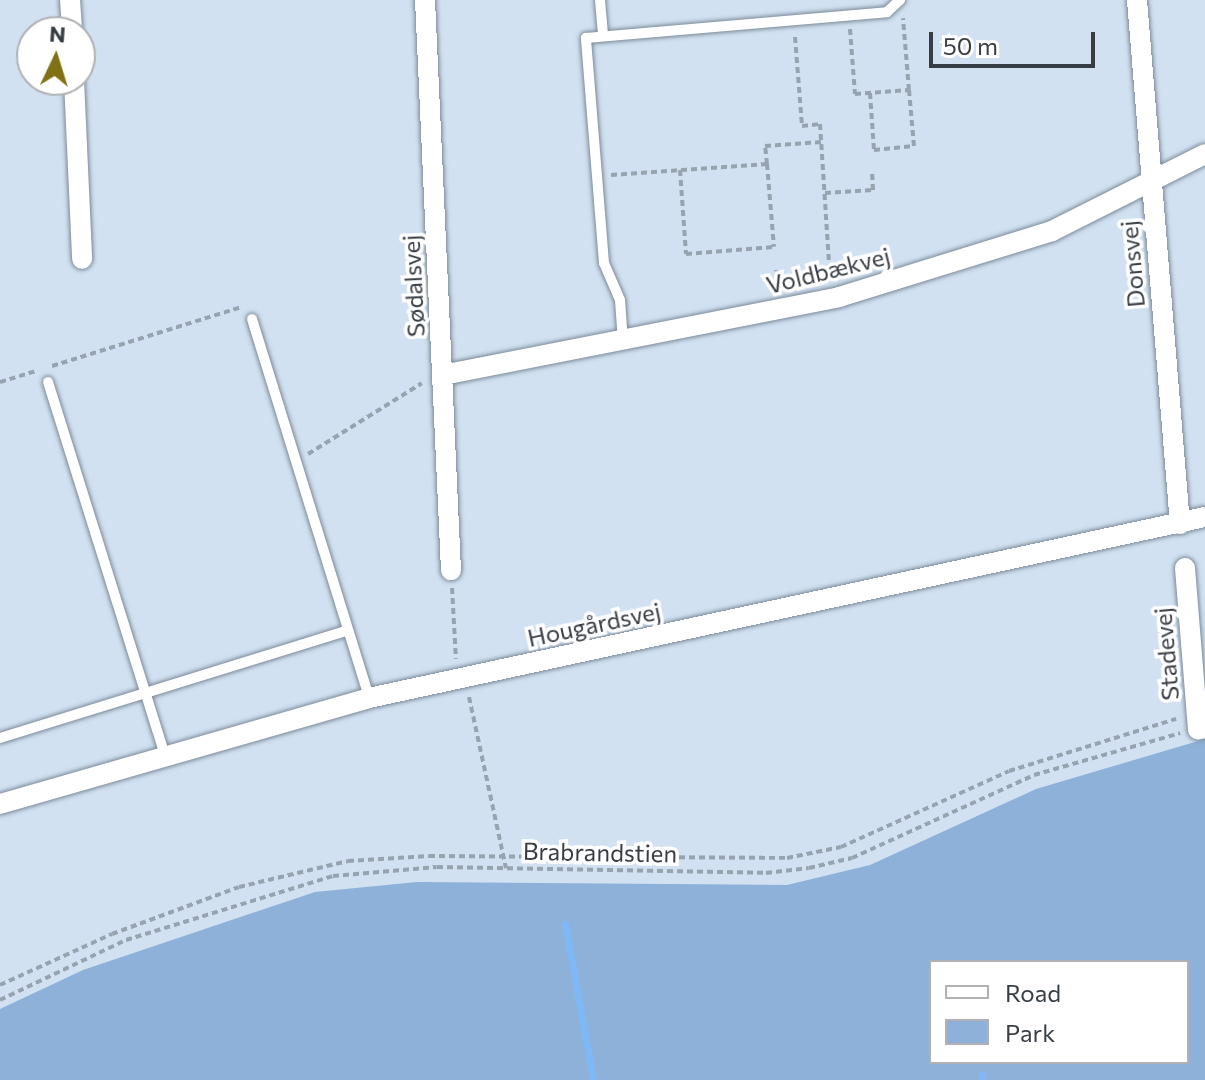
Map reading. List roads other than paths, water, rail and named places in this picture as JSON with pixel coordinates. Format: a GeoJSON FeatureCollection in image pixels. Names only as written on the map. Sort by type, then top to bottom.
{"type":"FeatureCollection","features":[{"type":"Feature","properties":{"kind":"street","name":"Sødalsvej"},"geometry":{"type":"LineString","coordinates":[[425,0],[451,570]]}},
{"type":"Feature","properties":{"kind":"street","name":"Donsvej"},"geometry":{"type":"LineString","coordinates":[[1137,0],[1180,524]]}},
{"type":"Feature","properties":{"kind":"street"},"geometry":{"type":"LineString","coordinates":[[75,96],[82,259]]}},
{"type":"Feature","properties":{"kind":"street","name":"Voldbækvej"},"geometry":{"type":"LineString","coordinates":[[443,375],[623,344],[839,297],[1052,231],[1152,185],[1205,154]]}},
{"type":"Feature","properties":{"kind":"street","name":"Hougårdsvej"},"geometry":{"type":"LineString","coordinates":[[0,804],[369,698],[1205,517]]}},
{"type":"Feature","properties":{"kind":"street","name":"Stadevej"},"geometry":{"type":"LineString","coordinates":[[1185,568],[1200,723]]}},
{"type":"Feature","properties":{"kind":"lane"},"geometry":{"type":"LineString","coordinates":[[600,0],[603,36]]}},
{"type":"Feature","properties":{"kind":"lane"},"geometry":{"type":"LineString","coordinates":[[623,344],[620,300],[604,263],[586,38],[887,12],[900,0]]}},
{"type":"Feature","properties":{"kind":"lane"},"geometry":{"type":"LineString","coordinates":[[252,319],[369,698]]}},
{"type":"Feature","properties":{"kind":"lane"},"geometry":{"type":"LineString","coordinates":[[48,382],[165,755]]}},
{"type":"Feature","properties":{"kind":"lane"},"geometry":{"type":"LineString","coordinates":[[0,738],[348,630]]}},
{"type":"Feature","properties":{"kind":"waterway"},"geometry":{"type":"LineString","coordinates":[[565,924],[593,1080]]}},
{"type":"Feature","properties":{"kind":"waterway"},"geometry":{"type":"LineString","coordinates":[[982,1075],[982,1080]]}}]}
